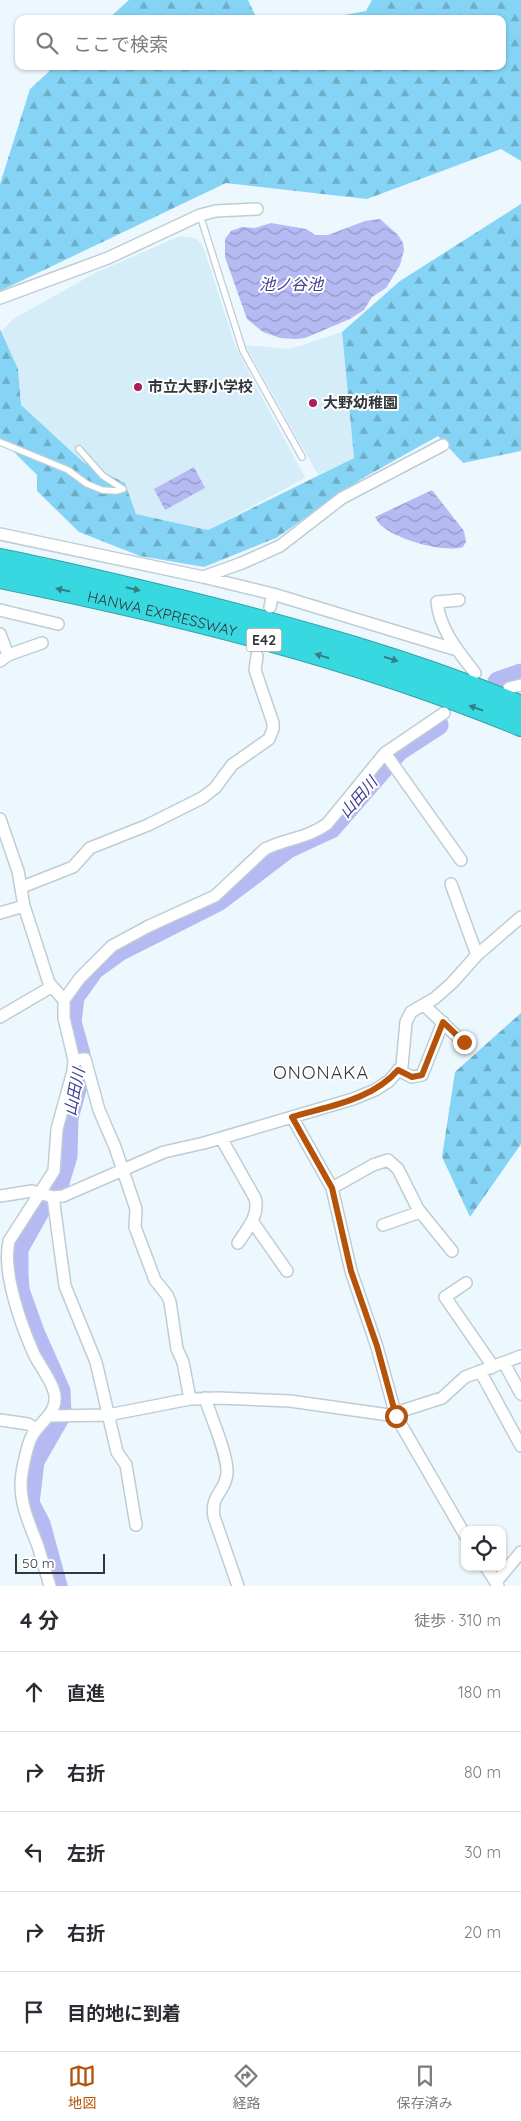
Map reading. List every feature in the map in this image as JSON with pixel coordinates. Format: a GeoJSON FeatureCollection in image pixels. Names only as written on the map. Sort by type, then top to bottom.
{"type":"FeatureCollection","features":[{"type":"Feature","properties":{"kind":"highway","name":"HANWA EXPRESSWAY"},"geometry":{"type":"LineString","coordinates":[[0,559],[155,594],[305,632],[439,675],[521,706]]}},
{"type":"Feature","properties":{"kind":"highway","name":"HANWA EXPRESSWAY"},"geometry":{"type":"LineString","coordinates":[[0,578],[142,609],[300,650],[433,693],[521,726]]}},
{"type":"Feature","properties":{"kind":"street"},"geometry":{"type":"LineString","coordinates":[[0,298],[108,258],[200,215],[216,211],[257,209]]}},
{"type":"Feature","properties":{"kind":"street"},"geometry":{"type":"LineString","coordinates":[[203,577],[242,563],[280,546],[342,498],[443,445]]}},
{"type":"Feature","properties":{"kind":"street"},"geometry":{"type":"LineString","coordinates":[[0,534],[203,577],[273,594],[457,650]]}},
{"type":"Feature","properties":{"kind":"street"},"geometry":{"type":"LineString","coordinates":[[270,607],[273,594]]}},
{"type":"Feature","properties":{"kind":"street"},"geometry":{"type":"LineString","coordinates":[[458,600],[437,602],[441,623],[457,650],[475,673]]}},
{"type":"Feature","properties":{"kind":"street"},"geometry":{"type":"LineString","coordinates":[[0,610],[58,624]]}},
{"type":"Feature","properties":{"kind":"street"},"geometry":{"type":"LineString","coordinates":[[0,634],[4,658],[42,643]]}},
{"type":"Feature","properties":{"kind":"street"},"geometry":{"type":"LineString","coordinates":[[22,887],[73,867],[90,848],[148,825],[196,801],[215,788],[232,765],[269,739],[273,729],[273,722],[255,670],[257,656]]}},
{"type":"Feature","properties":{"kind":"street"},"geometry":{"type":"LineString","coordinates":[[190,1399],[184,1362],[177,1349],[170,1302],[155,1280],[134,1227],[136,1210],[124,1170],[98,1110],[64,1018],[64,1000],[80,978],[112,946],[148,926],[214,896],[265,849],[275,844],[297,839],[327,824],[385,753],[444,713]]}},
{"type":"Feature","properties":{"kind":"street"},"geometry":{"type":"LineString","coordinates":[[385,753],[461,860]]}},
{"type":"Feature","properties":{"kind":"street"},"geometry":{"type":"LineString","coordinates":[[1,824],[22,887],[24,906],[51,987],[64,1000]]}},
{"type":"Feature","properties":{"kind":"street"},"geometry":{"type":"LineString","coordinates":[[452,884],[477,954]]}},
{"type":"Feature","properties":{"kind":"street"},"geometry":{"type":"LineString","coordinates":[[0,913],[24,906]]}},
{"type":"Feature","properties":{"kind":"street"},"geometry":{"type":"LineString","coordinates":[[0,1196],[32,1191],[53,1197],[63,1196],[164,1152],[221,1138],[353,1099],[376,1090],[402,1066],[406,1022],[411,1012],[424,1005],[452,983],[477,954],[521,917]]}},
{"type":"Feature","properties":{"kind":"street"},"geometry":{"type":"LineString","coordinates":[[0,1017],[51,987]]}},
{"type":"Feature","properties":{"kind":"street"},"geometry":{"type":"LineString","coordinates":[[424,1005],[464,1042]]}},
{"type":"Feature","properties":{"kind":"street"},"geometry":{"type":"LineString","coordinates":[[398,1070],[412,1077],[422,1075],[443,1022]]}},
{"type":"Feature","properties":{"kind":"street"},"geometry":{"type":"LineString","coordinates":[[50,1586],[24,1513],[21,1482],[31,1438],[50,1416],[55,1406],[54,1391],[33,1352],[16,1302],[7,1268],[6,1254],[9,1241],[54,1171],[57,1129],[73,1071],[79,1060]]}},
{"type":"Feature","properties":{"kind":"street"},"geometry":{"type":"LineString","coordinates":[[292,1117],[332,1188],[351,1271],[377,1346],[396,1414],[461,1528]]}},
{"type":"Feature","properties":{"kind":"street"},"geometry":{"type":"LineString","coordinates":[[221,1138],[255,1198],[257,1212],[238,1243]]}},
{"type":"Feature","properties":{"kind":"street"},"geometry":{"type":"LineString","coordinates":[[332,1188],[373,1165],[388,1160],[398,1169],[420,1212],[452,1251]]}},
{"type":"Feature","properties":{"kind":"street"},"geometry":{"type":"LineString","coordinates":[[53,1197],[65,1286],[96,1362],[117,1452],[126,1466],[136,1525]]}},
{"type":"Feature","properties":{"kind":"street"},"geometry":{"type":"LineString","coordinates":[[383,1225],[420,1212]]}},
{"type":"Feature","properties":{"kind":"street"},"geometry":{"type":"LineString","coordinates":[[252,1221],[287,1270]]}},
{"type":"Feature","properties":{"kind":"street"},"geometry":{"type":"LineString","coordinates":[[466,1282],[445,1298],[490,1362],[485,1369]]}},
{"type":"Feature","properties":{"kind":"street"},"geometry":{"type":"LineString","coordinates":[[50,1416],[108,1416],[190,1399],[205,1398],[290,1402],[396,1414],[442,1398],[465,1377],[521,1356]]}},
{"type":"Feature","properties":{"kind":"street"},"geometry":{"type":"LineString","coordinates":[[504,1363],[521,1394]]}},
{"type":"Feature","properties":{"kind":"street"},"geometry":{"type":"LineString","coordinates":[[485,1369],[517,1428],[521,1446]]}},
{"type":"Feature","properties":{"kind":"street"},"geometry":{"type":"LineString","coordinates":[[205,1398],[227,1466],[226,1482],[212,1506],[238,1586]]}},
{"type":"Feature","properties":{"kind":"street"},"geometry":{"type":"LineString","coordinates":[[0,1420],[28,1424],[37,1429]]}},
{"type":"Feature","properties":{"kind":"street"},"geometry":{"type":"LineString","coordinates":[[489,1571],[497,1584],[521,1552]]}},
{"type":"Feature","properties":{"kind":"lane"},"geometry":{"type":"LineString","coordinates":[[200,215],[243,351],[302,456]]}},
{"type":"Feature","properties":{"kind":"lane"},"geometry":{"type":"LineString","coordinates":[[0,442],[68,470],[87,484],[117,491],[123,489],[103,476],[79,449]]}},
{"type":"Feature","properties":{"kind":"shaded area","name":"市立大野小学校"},"geometry":{"type":"Polygon","coordinates":[[[180,236],[196,238],[203,246],[236,348],[305,478],[208,530],[136,514],[125,483],[83,462],[21,405],[18,369],[1,332],[13,319],[95,273],[180,236]]]}},
{"type":"Feature","properties":{"kind":"shaded area","name":"大野幼稚園"},"geometry":{"type":"Polygon","coordinates":[[[342,332],[354,458],[318,475],[245,345],[290,349],[342,332]]]}},
{"type":"Feature","properties":{"kind":"green space"},"geometry":{"type":"Polygon","coordinates":[[[129,0],[248,0],[255,15],[112,15],[129,0]]]}},
{"type":"Feature","properties":{"kind":"green space"},"geometry":{"type":"Polygon","coordinates":[[[372,0],[521,0],[521,161],[501,149],[367,199],[226,183],[0,291],[0,184],[30,89],[51,70],[506,70],[506,15],[344,15],[366,11],[372,0]]]}},
{"type":"Feature","properties":{"kind":"green space"},"geometry":{"type":"Polygon","coordinates":[[[521,204],[521,451],[463,463],[438,436],[363,478],[276,538],[204,567],[140,556],[79,532],[37,491],[37,475],[0,438],[0,329],[18,369],[21,405],[83,462],[125,483],[136,514],[208,530],[354,458],[342,332],[400,281],[521,204]]]}},
{"type":"Feature","properties":{"kind":"green space"},"geometry":{"type":"Polygon","coordinates":[[[521,1013],[521,1144],[470,1217],[442,1157],[455,1072],[521,1013]]]}},
{"type":"Feature","properties":{"kind":"water","name":"池ノ谷池"},"geometry":{"type":"Polygon","coordinates":[[[380,219],[398,235],[403,243],[404,250],[400,265],[386,288],[372,297],[364,310],[350,319],[305,338],[296,339],[280,338],[263,332],[247,319],[225,257],[225,239],[231,231],[242,227],[255,228],[271,223],[306,229],[315,235],[328,235],[365,221],[380,219]]]}},
{"type":"Feature","properties":{"kind":"water"},"geometry":{"type":"Polygon","coordinates":[[[194,467],[205,488],[165,510],[154,489],[194,467]]]}},
{"type":"Feature","properties":{"kind":"water"},"geometry":{"type":"Polygon","coordinates":[[[432,490],[464,531],[466,542],[463,547],[433,547],[409,540],[389,531],[375,517],[432,490]]]}},
{"type":"Feature","properties":{"kind":"waterway","name":"山田川"},"geometry":{"type":"LineString","coordinates":[[498,682],[521,674]]}},
{"type":"Feature","properties":{"kind":"waterway","name":"山田川"},"geometry":{"type":"LineString","coordinates":[[57,1586],[40,1524],[29,1503],[34,1461],[61,1414],[60,1391],[34,1332],[19,1290],[18,1249],[42,1206],[58,1186],[67,1156],[68,1118],[80,1075],[80,1054],[71,1022],[74,997],[94,969],[119,951],[218,901],[288,848],[331,828],[398,751],[438,725]]}},
{"type":"Feature","properties":{"kind":"place","name":"市立大野小学校"},"geometry":{"type":"Point","coordinates":[138,387]}},
{"type":"Feature","properties":{"kind":"place","name":"大野幼稚園"},"geometry":{"type":"Point","coordinates":[313,403]}},
{"type":"Feature","properties":{"kind":"district","name":"ONONAKA"},"geometry":{"type":"Point","coordinates":[321,1073]}},
{"type":"Feature","properties":{"kind":"route"},"geometry":{"type":"LineString","coordinates":[[396,1416],[377,1346],[351,1271],[332,1188],[292,1117],[353,1099],[376,1090],[398,1070],[412,1077],[422,1075],[443,1022],[464,1042]]}}]}
